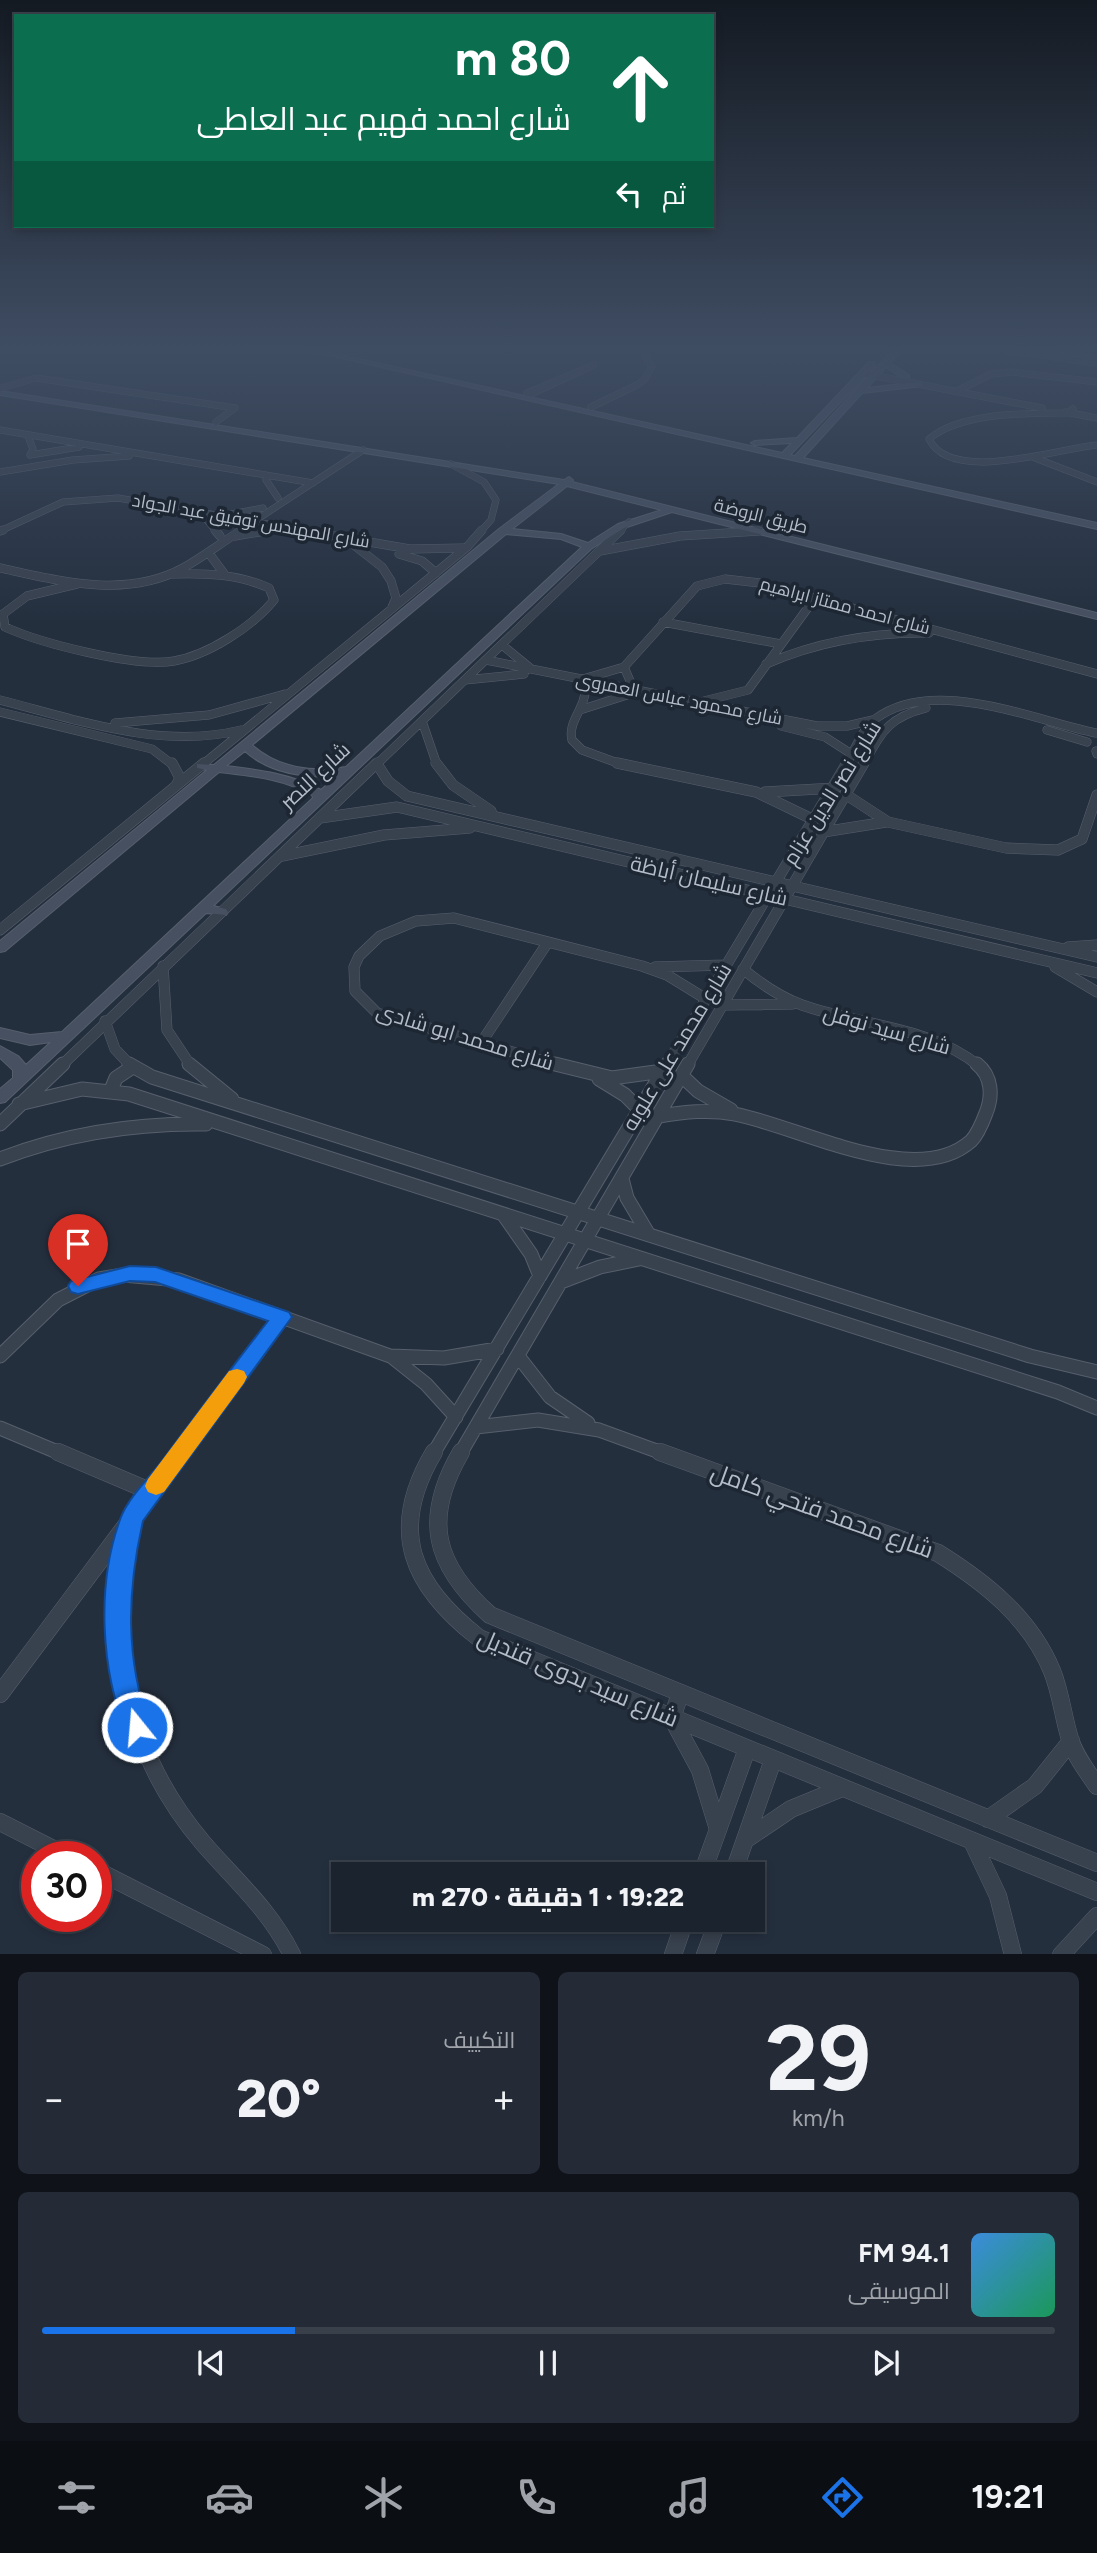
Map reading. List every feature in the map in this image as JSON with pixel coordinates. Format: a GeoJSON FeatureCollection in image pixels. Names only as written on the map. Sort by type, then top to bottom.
{"type":"FeatureCollection","features":[{"type":"Feature","properties":{"kind":"street"},"geometry":{"type":"LineString","coordinates":[[30,441],[30,455]]}},
{"type":"Feature","properties":{"kind":"street"},"geometry":{"type":"LineString","coordinates":[[49,441],[306,484]]}},
{"type":"Feature","properties":{"kind":"street"},"geometry":{"type":"LineString","coordinates":[[52,441],[269,478],[317,473]]}},
{"type":"Feature","properties":{"kind":"street","name":"طريق الروضة"},"geometry":{"type":"LineString","coordinates":[[314,441],[527,476],[568,480]]}},
{"type":"Feature","properties":{"kind":"street","name":"طريق الروضة"},"geometry":{"type":"LineString","coordinates":[[321,441],[568,480],[961,578],[1097,616]]}},
{"type":"Feature","properties":{"kind":"street"},"geometry":{"type":"LineString","coordinates":[[733,441],[1051,513],[1097,520]]}},
{"type":"Feature","properties":{"kind":"street"},"geometry":{"type":"LineString","coordinates":[[741,441],[786,453]]}},
{"type":"Feature","properties":{"kind":"street"},"geometry":{"type":"LineString","coordinates":[[750,443],[780,441]]}},
{"type":"Feature","properties":{"kind":"street"},"geometry":{"type":"LineString","coordinates":[[786,453],[798,441]]}},
{"type":"Feature","properties":{"kind":"street"},"geometry":{"type":"LineString","coordinates":[[799,456],[817,449],[823,441]]}},
{"type":"Feature","properties":{"kind":"street"},"geometry":{"type":"LineString","coordinates":[[930,441],[930,444],[946,454],[974,461],[1013,462],[1097,445]]}},
{"type":"Feature","properties":{"kind":"street"},"geometry":{"type":"LineString","coordinates":[[0,471],[57,442]]}},
{"type":"Feature","properties":{"kind":"street"},"geometry":{"type":"LineString","coordinates":[[30,455],[79,447]]}},
{"type":"Feature","properties":{"kind":"street"},"geometry":{"type":"LineString","coordinates":[[218,515],[264,511],[278,498],[306,484],[317,473],[358,449]]}},
{"type":"Feature","properties":{"kind":"street"},"geometry":{"type":"LineString","coordinates":[[0,563],[83,580],[127,581],[167,570],[220,536],[246,523],[358,449]]}},
{"type":"Feature","properties":{"kind":"street"},"geometry":{"type":"LineString","coordinates":[[817,449],[835,461]]}},
{"type":"Feature","properties":{"kind":"street"},"geometry":{"type":"LineString","coordinates":[[1047,454],[1096,480]]}},
{"type":"Feature","properties":{"kind":"street"},"geometry":{"type":"LineString","coordinates":[[0,471],[74,460],[130,456]]}},
{"type":"Feature","properties":{"kind":"street"},"geometry":{"type":"LineString","coordinates":[[799,456],[835,461],[1097,526]]}},
{"type":"Feature","properties":{"kind":"street"},"geometry":{"type":"LineString","coordinates":[[1035,458],[1096,480]]}},
{"type":"Feature","properties":{"kind":"street"},"geometry":{"type":"LineString","coordinates":[[0,930],[468,546],[494,515],[496,500],[484,482],[451,464]]}},
{"type":"Feature","properties":{"kind":"street"},"geometry":{"type":"LineString","coordinates":[[527,476],[542,486],[544,492],[538,503]]}},
{"type":"Feature","properties":{"kind":"street"},"geometry":{"type":"LineString","coordinates":[[269,478],[278,498]]}},
{"type":"Feature","properties":{"kind":"street"},"geometry":{"type":"LineString","coordinates":[[0,948],[502,531],[568,480]]}},
{"type":"Feature","properties":{"kind":"street","name":"شارع المهندس توفيق عبد الجواد"},"geometry":{"type":"LineString","coordinates":[[0,531],[47,507],[100,497],[218,515],[246,523]]}},
{"type":"Feature","properties":{"kind":"street","name":"طريق الروضة"},"geometry":{"type":"LineString","coordinates":[[637,497],[674,510],[961,578]]}},
{"type":"Feature","properties":{"kind":"street","name":"شارع المهندس توفيق عبد الجواد"},"geometry":{"type":"LineString","coordinates":[[0,539],[52,511],[86,503],[123,503],[206,519],[273,528],[414,557],[430,565],[436,573]]}},
{"type":"Feature","properties":{"kind":"street","name":"شارع النصر"},"geometry":{"type":"LineString","coordinates":[[0,1098],[533,599],[629,522],[674,510]]}},
{"type":"Feature","properties":{"kind":"street"},"geometry":{"type":"LineString","coordinates":[[229,538],[273,528],[264,511]]}},
{"type":"Feature","properties":{"kind":"street"},"geometry":{"type":"LineString","coordinates":[[206,519],[220,536]]}},
{"type":"Feature","properties":{"kind":"street"},"geometry":{"type":"LineString","coordinates":[[0,568],[77,584],[134,585],[173,574],[229,538],[246,523]]}},
{"type":"Feature","properties":{"kind":"street","name":"شارع المهندس توفيق عبد الجواد"},"geometry":{"type":"LineString","coordinates":[[273,528],[410,550],[468,546]]}},
{"type":"Feature","properties":{"kind":"street"},"geometry":{"type":"LineString","coordinates":[[502,531],[522,531],[561,538],[580,542],[594,549],[680,536],[759,531]]}},
{"type":"Feature","properties":{"kind":"street"},"geometry":{"type":"LineString","coordinates":[[354,545],[374,559],[389,575],[396,598],[391,610]]}},
{"type":"Feature","properties":{"kind":"street"},"geometry":{"type":"LineString","coordinates":[[468,546],[483,547]]}},
{"type":"Feature","properties":{"kind":"street"},"geometry":{"type":"LineString","coordinates":[[0,1124],[502,645],[594,549]]}},
{"type":"Feature","properties":{"kind":"street"},"geometry":{"type":"LineString","coordinates":[[208,552],[225,575]]}},
{"type":"Feature","properties":{"kind":"street"},"geometry":{"type":"LineString","coordinates":[[21,572],[27,580],[27,596]]}},
{"type":"Feature","properties":{"kind":"street"},"geometry":{"type":"LineString","coordinates":[[77,584],[27,596],[3,614],[1,621],[12,632],[141,660],[170,662],[199,655],[271,606],[274,594],[269,588],[225,575],[173,574]]}},
{"type":"Feature","properties":{"kind":"street","name":"شارع احمد ممتاز ابراهيم"},"geometry":{"type":"LineString","coordinates":[[624,667],[689,593],[714,580],[749,581],[1097,674]]}},
{"type":"Feature","properties":{"kind":"street","name":"طريق الروضة"},"geometry":{"type":"LineString","coordinates":[[995,587],[1097,608]]}},
{"type":"Feature","properties":{"kind":"street"},"geometry":{"type":"LineString","coordinates":[[698,702],[748,690],[814,598]]}},
{"type":"Feature","properties":{"kind":"street"},"geometry":{"type":"LineString","coordinates":[[533,599],[546,602]]}},
{"type":"Feature","properties":{"kind":"street"},"geometry":{"type":"LineString","coordinates":[[663,622],[782,643]]}},
{"type":"Feature","properties":{"kind":"street"},"geometry":{"type":"LineString","coordinates":[[766,664],[812,646],[847,638],[889,634],[950,634]]}},
{"type":"Feature","properties":{"kind":"street"},"geometry":{"type":"LineString","coordinates":[[502,645],[528,672]]}},
{"type":"Feature","properties":{"kind":"street"},"geometry":{"type":"LineString","coordinates":[[335,656],[349,659]]}},
{"type":"Feature","properties":{"kind":"street","name":"شارع محمود عباس العمروى"},"geometry":{"type":"LineString","coordinates":[[483,663],[814,729],[848,726],[873,720]]}},
{"type":"Feature","properties":{"kind":"street"},"geometry":{"type":"LineString","coordinates":[[583,709],[631,692],[624,667],[584,683],[583,709],[570,730],[570,738],[583,752],[610,762],[755,792],[808,792],[833,788],[846,792],[888,822]]}},
{"type":"Feature","properties":{"kind":"street"},"geometry":{"type":"LineString","coordinates":[[465,680],[528,672]]}},
{"type":"Feature","properties":{"kind":"street"},"geometry":{"type":"LineString","coordinates":[[101,724],[209,715],[269,700],[299,686]]}},
{"type":"Feature","properties":{"kind":"street"},"geometry":{"type":"LineString","coordinates":[[748,690],[750,702],[760,715]]}},
{"type":"Feature","properties":{"kind":"street","name":"شارع محمود عباس العمروى"},"geometry":{"type":"LineString","coordinates":[[631,692],[698,702],[814,729],[853,755]]}},
{"type":"Feature","properties":{"kind":"street"},"geometry":{"type":"LineString","coordinates":[[0,700],[101,724],[170,748]]}},
{"type":"Feature","properties":{"kind":"street","name":"شارع نصر الدين عزام"},"geometry":{"type":"LineString","coordinates":[[776,882],[873,720],[902,705],[945,701],[983,706],[1097,733]]}},
{"type":"Feature","properties":{"kind":"street","name":"شارع نصر الدين عزام"},"geometry":{"type":"LineString","coordinates":[[792,886],[884,728],[902,714],[916,710],[967,709],[1087,742]]}},
{"type":"Feature","properties":{"kind":"street"},"geometry":{"type":"LineString","coordinates":[[0,712],[143,746],[170,748],[218,737],[252,724]]}},
{"type":"Feature","properties":{"kind":"street"},"geometry":{"type":"LineString","coordinates":[[397,726],[417,725]]}},
{"type":"Feature","properties":{"kind":"street"},"geometry":{"type":"LineString","coordinates":[[417,725],[430,756],[441,773],[479,805],[506,818]]}},
{"type":"Feature","properties":{"kind":"street"},"geometry":{"type":"LineString","coordinates":[[1097,733],[1089,737],[1087,742],[1097,752]]}},
{"type":"Feature","properties":{"kind":"street"},"geometry":{"type":"LineString","coordinates":[[245,746],[260,759],[272,763],[323,773],[350,770]]}},
{"type":"Feature","properties":{"kind":"street"},"geometry":{"type":"LineString","coordinates":[[170,748],[180,778],[176,787]]}},
{"type":"Feature","properties":{"kind":"street"},"geometry":{"type":"LineString","coordinates":[[377,764],[388,781],[407,796],[397,800],[397,807]]}},
{"type":"Feature","properties":{"kind":"street"},"geometry":{"type":"LineString","coordinates":[[201,766],[257,773],[297,782],[317,793],[319,799]]}},
{"type":"Feature","properties":{"kind":"street"},"geometry":{"type":"LineString","coordinates":[[755,792],[814,820]]}},
{"type":"Feature","properties":{"kind":"street"},"geometry":{"type":"LineString","coordinates":[[823,832],[888,822],[1024,851],[1058,850],[1082,839],[1097,795]]}},
{"type":"Feature","properties":{"kind":"street","name":"شارع سليمان أباظة"},"geometry":{"type":"LineString","coordinates":[[407,796],[1097,957]]}},
{"type":"Feature","properties":{"kind":"street","name":"شارع سليمان أباظة"},"geometry":{"type":"LineString","coordinates":[[320,818],[397,807],[1097,973]]}},
{"type":"Feature","properties":{"kind":"street"},"geometry":{"type":"LineString","coordinates":[[279,856],[384,835],[487,828]]}},
{"type":"Feature","properties":{"kind":"street"},"geometry":{"type":"LineString","coordinates":[[59,882],[75,887]]}},
{"type":"Feature","properties":{"kind":"street","name":"شارع محمد على علوبه"},"geometry":{"type":"LineString","coordinates":[[578,1212],[776,882]]}},
{"type":"Feature","properties":{"kind":"street","name":"شارع محمد على علوبه"},"geometry":{"type":"LineString","coordinates":[[598,1219],[792,886]]}},
{"type":"Feature","properties":{"kind":"street"},"geometry":{"type":"LineString","coordinates":[[202,908],[220,912]]}},
{"type":"Feature","properties":{"kind":"street","name":"شارع محمد ابو شادى"},"geometry":{"type":"LineString","coordinates":[[663,1071],[625,1077],[587,1073],[377,1013],[354,994],[350,983],[355,963],[378,937],[393,928],[433,918],[474,921],[642,966],[667,975],[706,999]]}},
{"type":"Feature","properties":{"kind":"street"},"geometry":{"type":"LineString","coordinates":[[481,1043],[548,942]]}},
{"type":"Feature","properties":{"kind":"street"},"geometry":{"type":"LineString","coordinates":[[1057,948],[1097,944]]}},
{"type":"Feature","properties":{"kind":"street"},"geometry":{"type":"LineString","coordinates":[[1043,960],[1097,992]]}},
{"type":"Feature","properties":{"kind":"street","name":"شارع محمد ابو شادى"},"geometry":{"type":"LineString","coordinates":[[642,966],[686,968],[726,965]]}},
{"type":"Feature","properties":{"kind":"street"},"geometry":{"type":"LineString","coordinates":[[163,967],[167,981],[165,1020],[171,1038],[198,1074],[243,1106]]}},
{"type":"Feature","properties":{"kind":"street","name":"شارع سيد نوفل"},"geometry":{"type":"LineString","coordinates":[[659,1116],[700,1111],[743,1116],[899,1159],[943,1157],[967,1146],[983,1129],[992,1092],[989,1079],[968,1056],[933,1041],[802,1005],[769,989],[743,969]]}},
{"type":"Feature","properties":{"kind":"street","name":"شارع سيد نوفل"},"geometry":{"type":"LineString","coordinates":[[723,1005],[802,1005]]}},
{"type":"Feature","properties":{"kind":"street"},"geometry":{"type":"LineString","coordinates":[[105,1021],[116,1055],[131,1068],[1030,1356],[1097,1372]]}},
{"type":"Feature","properties":{"kind":"street"},"geometry":{"type":"LineString","coordinates":[[0,1034],[30,1040],[65,1036]]}},
{"type":"Feature","properties":{"kind":"street"},"geometry":{"type":"LineString","coordinates":[[0,1051],[13,1059],[21,1069],[20,1079]]}},
{"type":"Feature","properties":{"kind":"street"},"geometry":{"type":"LineString","coordinates":[[111,1090],[116,1078],[131,1068]]}},
{"type":"Feature","properties":{"kind":"street","name":"شارع محمد ابو شادى"},"geometry":{"type":"LineString","coordinates":[[587,1073],[625,1095],[640,1110]]}},
{"type":"Feature","properties":{"kind":"street","name":"شارع سيد نوفل"},"geometry":{"type":"LineString","coordinates":[[682,1076],[718,1104],[743,1116]]}},
{"type":"Feature","properties":{"kind":"street"},"geometry":{"type":"LineString","coordinates":[[19,1104],[82,1089],[111,1090],[1058,1392],[1097,1408]]}},
{"type":"Feature","properties":{"kind":"street"},"geometry":{"type":"LineString","coordinates":[[0,1159],[52,1142],[113,1128],[174,1123],[221,1124]]}},
{"type":"Feature","properties":{"kind":"street"},"geometry":{"type":"LineString","coordinates":[[622,1179],[627,1198],[649,1235]]}},
{"type":"Feature","properties":{"kind":"street","name":"شارع سيد بدوى قنديل"},"geometry":{"type":"LineString","coordinates":[[578,1212],[429,1461],[416,1488],[410,1511],[414,1559],[423,1582],[437,1603],[479,1638],[1097,1892]]}},
{"type":"Feature","properties":{"kind":"street"},"geometry":{"type":"LineString","coordinates":[[502,1214],[531,1254],[540,1276]]}},
{"type":"Feature","properties":{"kind":"street","name":"شارع سيد بدوى قنديل"},"geometry":{"type":"LineString","coordinates":[[598,1219],[447,1476],[438,1500],[436,1525],[445,1562],[467,1596],[490,1615],[517,1628],[1097,1863]]}},
{"type":"Feature","properties":{"kind":"street"},"geometry":{"type":"LineString","coordinates":[[561,1282],[600,1267],[641,1259]]}},
{"type":"Feature","properties":{"kind":"street"},"geometry":{"type":"LineString","coordinates":[[0,1356],[54,1300],[78,1286],[130,1273],[179,1280],[390,1356],[444,1358],[497,1349]]}},
{"type":"Feature","properties":{"kind":"street"},"geometry":{"type":"LineString","coordinates":[[0,1694],[282,1317]]}},
{"type":"Feature","properties":{"kind":"street"},"geometry":{"type":"LineString","coordinates":[[390,1356],[426,1384],[456,1418]]}},
{"type":"Feature","properties":{"kind":"street","name":"شارع محمد فتحي كامل"},"geometry":{"type":"LineString","coordinates":[[518,1356],[531,1378],[550,1397],[600,1430]]}},
{"type":"Feature","properties":{"kind":"street","name":"شارع محمد فتحي كامل"},"geometry":{"type":"LineString","coordinates":[[476,1427],[538,1420],[600,1430],[938,1553],[973,1574],[1004,1600],[1030,1632],[1044,1655],[1064,1706],[1071,1741],[1097,1786]]}},
{"type":"Feature","properties":{"kind":"street"},"geometry":{"type":"LineString","coordinates":[[0,1428],[152,1492]]}},
{"type":"Feature","properties":{"kind":"street"},"geometry":{"type":"LineString","coordinates":[[132,1518],[122,1562],[117,1608],[119,1656],[129,1704],[145,1751],[169,1798],[201,1842],[264,1908],[291,1954]]}},
{"type":"Feature","properties":{"kind":"street"},"geometry":{"type":"LineString","coordinates":[[680,1694],[672,1718],[700,1770],[718,1829]]}},
{"type":"Feature","properties":{"kind":"street"},"geometry":{"type":"LineString","coordinates":[[988,1819],[1014,1805],[1037,1786],[1056,1765],[1071,1741]]}},
{"type":"Feature","properties":{"kind":"street"},"geometry":{"type":"LineString","coordinates":[[706,1862],[747,1749]]}},
{"type":"Feature","properties":{"kind":"street"},"geometry":{"type":"LineString","coordinates":[[737,1862],[773,1760]]}},
{"type":"Feature","properties":{"kind":"street"},"geometry":{"type":"LineString","coordinates":[[745,1840],[791,1809],[842,1788]]}},
{"type":"Feature","properties":{"kind":"street"},"geometry":{"type":"LineString","coordinates":[[0,1822],[37,1841]]}},
{"type":"Feature","properties":{"kind":"street"},"geometry":{"type":"LineString","coordinates":[[972,1841],[990,1875],[1004,1912],[1013,1954]]}},
{"type":"Feature","properties":{"kind":"street"},"geometry":{"type":"LineString","coordinates":[[112,1878],[261,1954]]}},
{"type":"Feature","properties":{"kind":"street"},"geometry":{"type":"LineString","coordinates":[[1062,1954],[1097,1916]]}},
{"type":"Feature","properties":{"kind":"street"},"geometry":{"type":"LineString","coordinates":[[673,1954],[681,1932]]}},
{"type":"Feature","properties":{"kind":"street"},"geometry":{"type":"LineString","coordinates":[[705,1954],[714,1932]]}},
{"type":"Feature","properties":{"kind":"slow traffic"},"geometry":{"type":"LineString","coordinates":[[156,1486],[237,1377]]}},
{"type":"Feature","properties":{"kind":"route"},"geometry":{"type":"LineString","coordinates":[[78,1286],[130,1273],[156,1275],[179,1280],[282,1317],[132,1518],[122,1562],[117,1608],[119,1656],[129,1704],[137,1727]]}}]}
